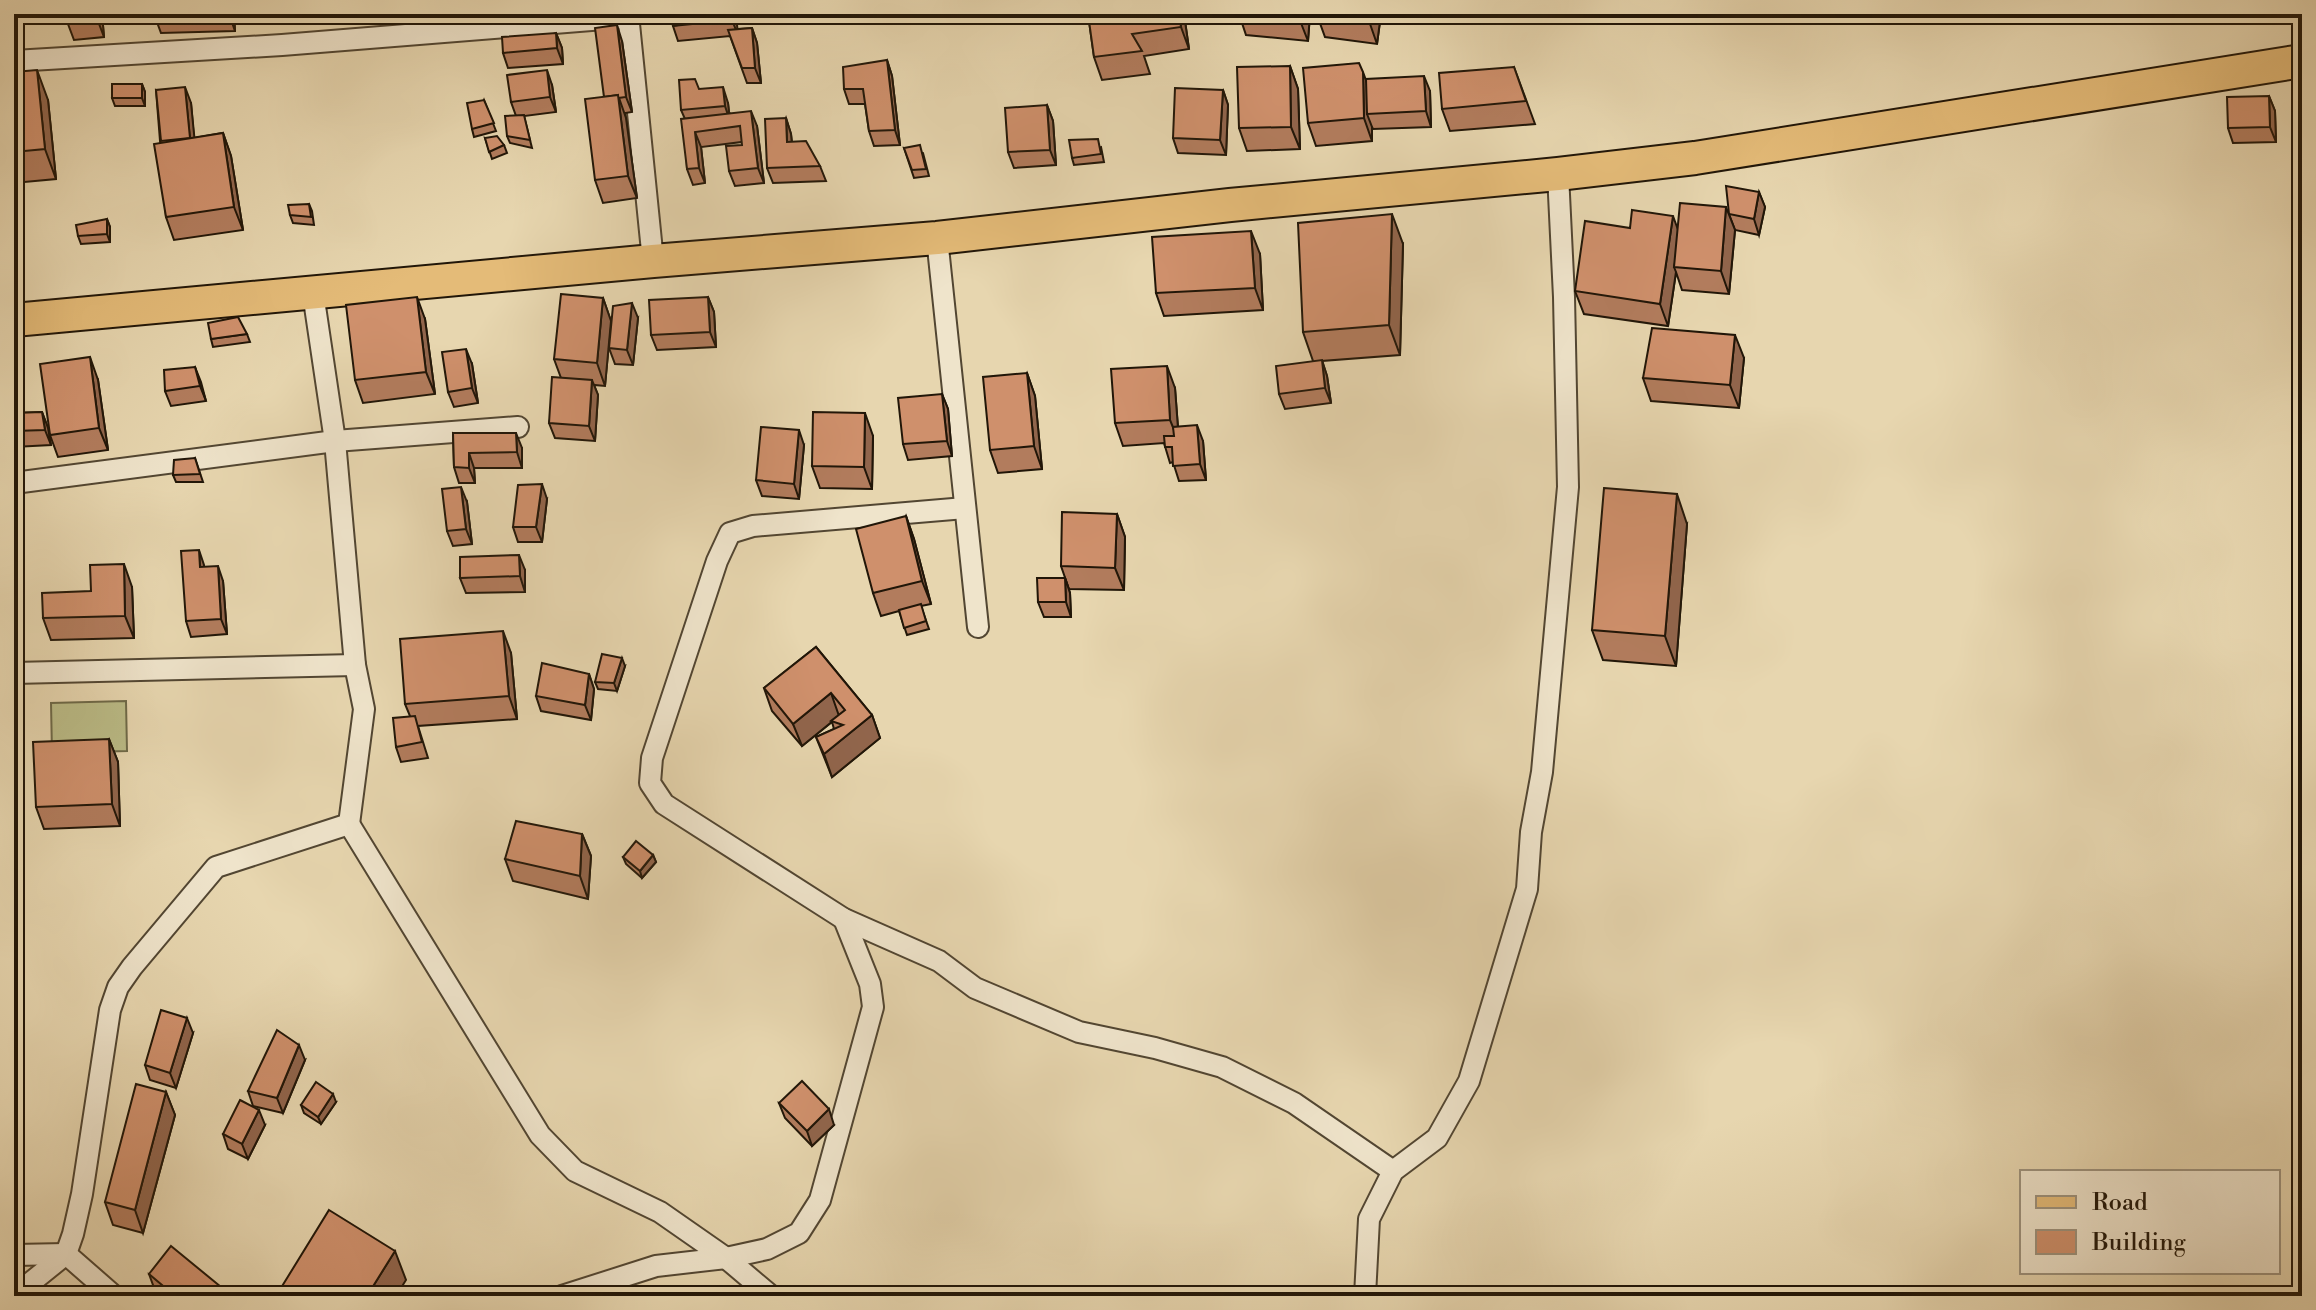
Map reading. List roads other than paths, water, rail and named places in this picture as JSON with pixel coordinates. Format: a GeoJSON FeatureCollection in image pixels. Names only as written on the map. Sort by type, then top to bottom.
{"type":"FeatureCollection","features":[{"type":"Feature","properties":{"kind":"main road"},"geometry":{"type":"LineString","coordinates":[[14,320],[937,238],[1230,205],[1558,174],[1695,158],[2302,61]]}},
{"type":"Feature","properties":{"kind":"street"},"geometry":{"type":"LineString","coordinates":[[14,61],[282,45],[628,16],[653,261]]}},
{"type":"Feature","properties":{"kind":"street"},"geometry":{"type":"LineString","coordinates":[[1364,1296],[1369,1219],[1393,1171],[1437,1138],[1469,1081],[1527,889],[1531,832],[1542,772],[1568,487],[1558,174]]}},
{"type":"Feature","properties":{"kind":"street"},"geometry":{"type":"LineString","coordinates":[[937,238],[978,627]]}},
{"type":"Feature","properties":{"kind":"street"},"geometry":{"type":"LineString","coordinates":[[313,293],[335,441],[355,665],[364,709],[349,824],[540,1135],[575,1171],[660,1212],[726,1258],[771,1296]]}},
{"type":"Feature","properties":{"kind":"street"},"geometry":{"type":"LineString","coordinates":[[14,483],[335,441],[518,427]]}},
{"type":"Feature","properties":{"kind":"street"},"geometry":{"type":"LineString","coordinates":[[965,508],[753,526],[730,533],[717,561],[652,758],[650,783],[664,804],[844,919],[939,961],[975,988],[1079,1032],[1155,1048],[1222,1067],[1294,1103],[1393,1171]]}},
{"type":"Feature","properties":{"kind":"street"},"geometry":{"type":"LineString","coordinates":[[14,673],[355,665]]}},
{"type":"Feature","properties":{"kind":"street"},"geometry":{"type":"LineString","coordinates":[[14,1296],[66,1254],[73,1234],[110,1010],[118,987],[169,919],[216,867],[349,824]]}},
{"type":"Feature","properties":{"kind":"street"},"geometry":{"type":"LineString","coordinates":[[562,1296],[656,1266],[726,1258],[767,1249],[799,1233],[820,1200],[873,1007],[870,984],[844,919]]}},
{"type":"Feature","properties":{"kind":"street"},"geometry":{"type":"LineString","coordinates":[[14,1255],[66,1254],[114,1296]]}}]}
